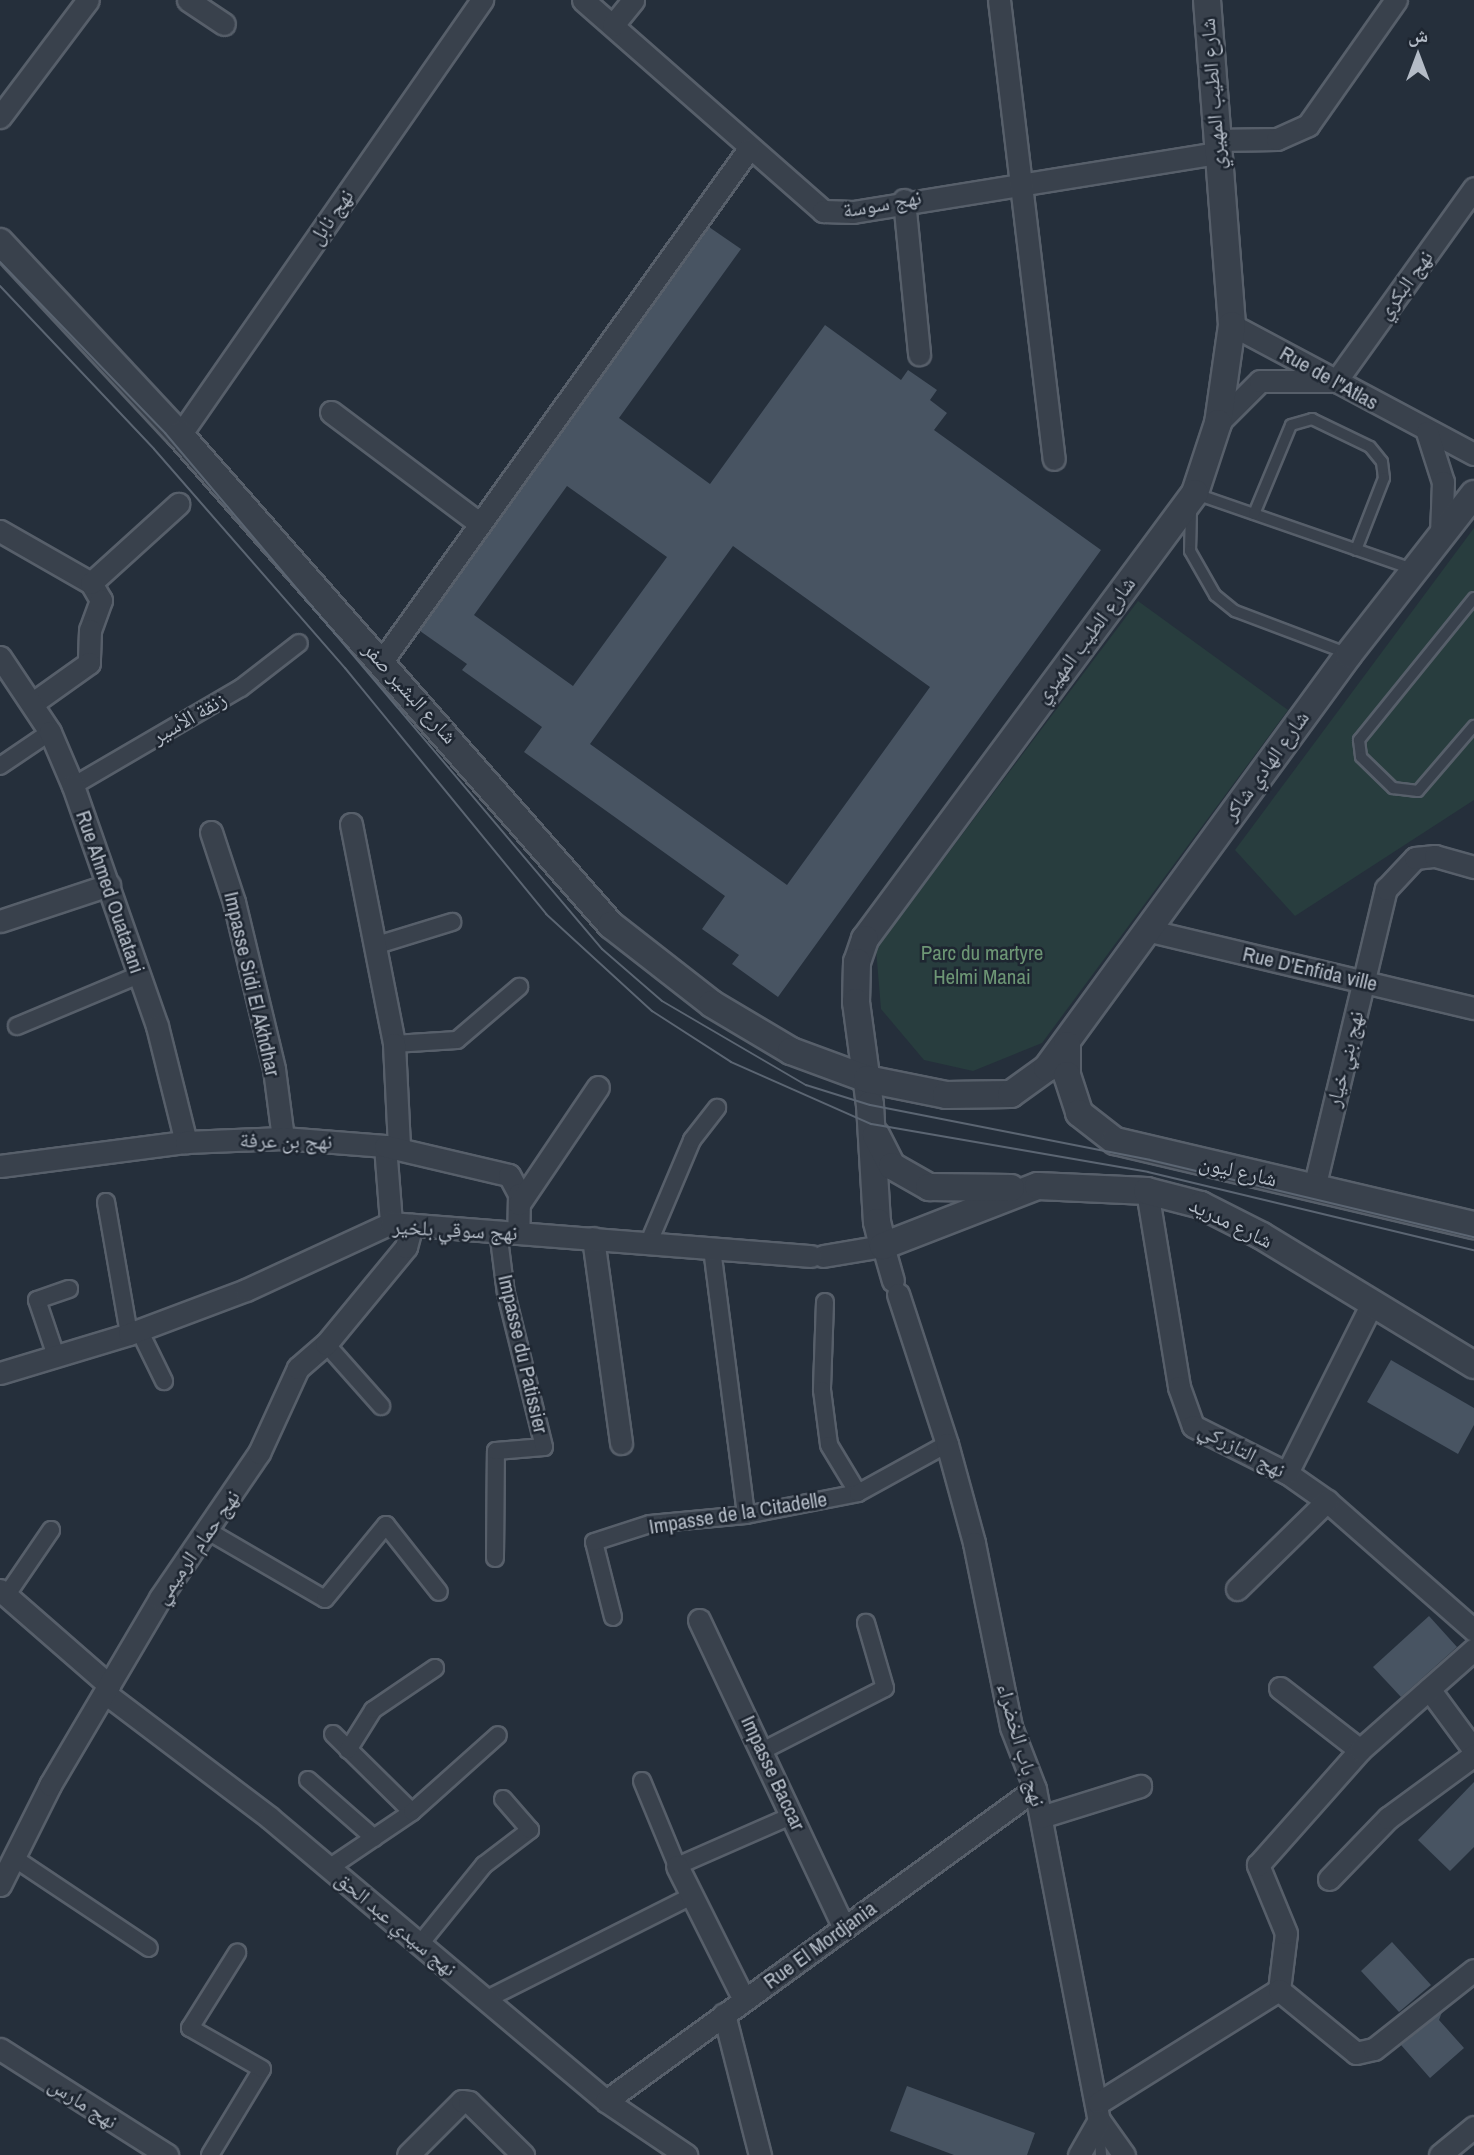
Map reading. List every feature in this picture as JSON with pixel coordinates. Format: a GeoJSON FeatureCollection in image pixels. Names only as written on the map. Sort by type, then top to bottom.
{"type":"FeatureCollection","features":[{"type":"Feature","properties":{"kind":"street"},"geometry":{"type":"LineString","coordinates":[[0,117],[88,0]]}},
{"type":"Feature","properties":{"kind":"street"},"geometry":{"type":"LineString","coordinates":[[188,0],[224,24]]}},
{"type":"Feature","properties":{"kind":"street","name":"نهج نابل"},"geometry":{"type":"LineString","coordinates":[[180,435],[482,0]]}},
{"type":"Feature","properties":{"kind":"street","name":"نهج سوسة"},"geometry":{"type":"LineString","coordinates":[[583,0],[748,150],[823,211],[853,212],[904,200],[1215,146],[1277,139],[1308,125],[1396,0]]}},
{"type":"Feature","properties":{"kind":"street"},"geometry":{"type":"LineString","coordinates":[[613,25],[633,0]]}},
{"type":"Feature","properties":{"kind":"street"},"geometry":{"type":"LineString","coordinates":[[999,0],[1023,181],[1054,458]]}},
{"type":"Feature","properties":{"kind":"street","name":"شارع الطيب المهيري"},"geometry":{"type":"LineString","coordinates":[[883,1246],[856,981],[870,930],[1195,494],[1218,423],[1232,325],[1215,146],[1207,0]]}},
{"type":"Feature","properties":{"kind":"street"},"geometry":{"type":"LineString","coordinates":[[382,661],[748,150]]}},
{"type":"Feature","properties":{"kind":"street","name":"نهج البكري"},"geometry":{"type":"LineString","coordinates":[[1336,381],[1472,195]]}},
{"type":"Feature","properties":{"kind":"street"},"geometry":{"type":"LineString","coordinates":[[904,200],[919,354]]}},
{"type":"Feature","properties":{"kind":"street","name":"شارع البشير صفر"},"geometry":{"type":"LineString","coordinates":[[0,242],[180,435],[263,534],[382,661],[611,925],[712,1004],[791,1051],[867,1080],[973,1098],[1012,1094],[1031,1085],[1067,1045]]}},
{"type":"Feature","properties":{"kind":"street","name":"Rue de l\"Atlas"},"geometry":{"type":"LineString","coordinates":[[1232,325],[1426,432],[1474,454]]}},
{"type":"Feature","properties":{"kind":"street"},"geometry":{"type":"LineString","coordinates":[[1218,423],[1260,381],[1336,381]]}},
{"type":"Feature","properties":{"kind":"street"},"geometry":{"type":"LineString","coordinates":[[331,412],[480,524]]}},
{"type":"Feature","properties":{"kind":"street"},"geometry":{"type":"LineString","coordinates":[[1426,432],[1443,482],[1441,535]]}},
{"type":"Feature","properties":{"kind":"street","name":"شارع الهادي شاكر"},"geometry":{"type":"LineString","coordinates":[[1067,1045],[1146,930],[1349,654],[1473,498]]}},
{"type":"Feature","properties":{"kind":"street"},"geometry":{"type":"LineString","coordinates":[[91,583],[178,504]]}},
{"type":"Feature","properties":{"kind":"street"},"geometry":{"type":"LineString","coordinates":[[0,530],[91,583],[101,600],[90,630],[89,663],[33,703]]}},
{"type":"Feature","properties":{"kind":"street","name":"زنقة الأسير"},"geometry":{"type":"LineString","coordinates":[[73,786],[241,688],[299,643]]}},
{"type":"Feature","properties":{"kind":"street","name":"Rue Ahmed Ouatatani"},"geometry":{"type":"LineString","coordinates":[[0,657],[50,732],[73,786],[139,975],[186,1142]]}},
{"type":"Feature","properties":{"kind":"street"},"geometry":{"type":"LineString","coordinates":[[0,766],[50,732]]}},
{"type":"Feature","properties":{"kind":"street"},"geometry":{"type":"LineString","coordinates":[[351,824],[394,1044],[392,1147],[401,1224]]}},
{"type":"Feature","properties":{"kind":"street","name":"Impasse Sidi El Akhdhar"},"geometry":{"type":"LineString","coordinates":[[211,832],[237,915],[274,1069],[283,1138]]}},
{"type":"Feature","properties":{"kind":"street","name":"نهج بني خيار"},"geometry":{"type":"LineString","coordinates":[[1314,1188],[1386,889],[1415,858],[1435,856],[1474,867]]}},
{"type":"Feature","properties":{"kind":"street"},"geometry":{"type":"LineString","coordinates":[[0,921],[109,885]]}},
{"type":"Feature","properties":{"kind":"street"},"geometry":{"type":"LineString","coordinates":[[374,946],[452,922]]}},
{"type":"Feature","properties":{"kind":"street","name":"Rue D'Enfida ville"},"geometry":{"type":"LineString","coordinates":[[1146,930],[1474,1008]]}},
{"type":"Feature","properties":{"kind":"street"},"geometry":{"type":"LineString","coordinates":[[18,1026],[139,975]]}},
{"type":"Feature","properties":{"kind":"street"},"geometry":{"type":"LineString","coordinates":[[394,1044],[457,1040],[519,987]]}},
{"type":"Feature","properties":{"kind":"street","name":"شارع ليون"},"geometry":{"type":"LineString","coordinates":[[1067,1045],[1072,1095],[1095,1130],[1140,1149],[1474,1224]]}},
{"type":"Feature","properties":{"kind":"street"},"geometry":{"type":"LineString","coordinates":[[519,1204],[597,1087]]}},
{"type":"Feature","properties":{"kind":"street"},"geometry":{"type":"LineString","coordinates":[[649,1242],[692,1140],[717,1108]]}},
{"type":"Feature","properties":{"kind":"street"},"geometry":{"type":"LineString","coordinates":[[871,1124],[892,1166],[929,1187],[959,1191],[1038,1186]]}},
{"type":"Feature","properties":{"kind":"street","name":"نهج بن عرفة"},"geometry":{"type":"LineString","coordinates":[[0,1166],[186,1142],[283,1138],[392,1147],[500,1170],[515,1183],[519,1204],[508,1232]]}},
{"type":"Feature","properties":{"kind":"street","name":"شارع مدريد"},"geometry":{"type":"LineString","coordinates":[[883,1246],[1038,1186],[1147,1191],[1201,1205],[1373,1303],[1474,1366]]}},
{"type":"Feature","properties":{"kind":"street","name":"نهج التازركي"},"geometry":{"type":"LineString","coordinates":[[1147,1191],[1187,1416],[1193,1426],[1287,1473],[1327,1501],[1474,1630]]}},
{"type":"Feature","properties":{"kind":"street"},"geometry":{"type":"LineString","coordinates":[[106,1202],[108,1241],[134,1332],[164,1381]]}},
{"type":"Feature","properties":{"kind":"street","name":"نهج سوقي بلخير"},"geometry":{"type":"LineString","coordinates":[[0,1373],[134,1332],[246,1290],[401,1224],[817,1256],[883,1246]]}},
{"type":"Feature","properties":{"kind":"street","name":"نهج حمام الرميمي"},"geometry":{"type":"LineString","coordinates":[[0,1885],[107,1689],[187,1554],[208,1531],[259,1453],[298,1368],[326,1343],[406,1247],[401,1224]]}},
{"type":"Feature","properties":{"kind":"street","name":"Impasse du Patissier"},"geometry":{"type":"LineString","coordinates":[[495,1559],[496,1451],[544,1447],[506,1294],[508,1232]]}},
{"type":"Feature","properties":{"kind":"street"},"geometry":{"type":"LineString","coordinates":[[593,1238],[621,1443]]}},
{"type":"Feature","properties":{"kind":"street","name":"نهج باب الخضراء"},"geometry":{"type":"LineString","coordinates":[[883,1246],[947,1444],[974,1543],[1011,1727],[1035,1789],[1098,2112],[1124,2155]]}},
{"type":"Feature","properties":{"kind":"street"},"geometry":{"type":"LineString","coordinates":[[712,1249],[746,1515]]}},
{"type":"Feature","properties":{"kind":"street"},"geometry":{"type":"LineString","coordinates":[[56,1356],[37,1300],[69,1289]]}},
{"type":"Feature","properties":{"kind":"street"},"geometry":{"type":"LineString","coordinates":[[825,1301],[822,1390],[829,1445],[858,1493]]}},
{"type":"Feature","properties":{"kind":"street"},"geometry":{"type":"LineString","coordinates":[[1287,1473],[1373,1303]]}},
{"type":"Feature","properties":{"kind":"street"},"geometry":{"type":"LineString","coordinates":[[326,1343],[381,1406]]}},
{"type":"Feature","properties":{"kind":"street","name":"Impasse de la Citadelle"},"geometry":{"type":"LineString","coordinates":[[613,1617],[594,1542],[650,1524],[746,1515],[858,1493],[947,1444]]}},
{"type":"Feature","properties":{"kind":"street"},"geometry":{"type":"LineString","coordinates":[[1237,1590],[1327,1501]]}},
{"type":"Feature","properties":{"kind":"street"},"geometry":{"type":"LineString","coordinates":[[208,1531],[325,1599],[386,1525],[439,1592]]}},
{"type":"Feature","properties":{"kind":"street"},"geometry":{"type":"LineString","coordinates":[[3,1593],[51,1530]]}},
{"type":"Feature","properties":{"kind":"street","name":"نهج سيدي عبد الحق"},"geometry":{"type":"LineString","coordinates":[[3,1593],[107,1689],[329,1868],[606,2101],[686,2155]]}},
{"type":"Feature","properties":{"kind":"street","name":"Impasse Baccar"},"geometry":{"type":"LineString","coordinates":[[699,1620],[844,1928]]}},
{"type":"Feature","properties":{"kind":"street"},"geometry":{"type":"LineString","coordinates":[[762,1751],[885,1688],[866,1623]]}},
{"type":"Feature","properties":{"kind":"street"},"geometry":{"type":"LineString","coordinates":[[1079,2155],[1098,2112],[1279,1990],[1286,1933],[1258,1865],[1360,1749],[1474,1648]]}},
{"type":"Feature","properties":{"kind":"street"},"geometry":{"type":"LineString","coordinates":[[348,1750],[373,1710],[435,1668]]}},
{"type":"Feature","properties":{"kind":"street"},"geometry":{"type":"LineString","coordinates":[[1280,1688],[1360,1749]]}},
{"type":"Feature","properties":{"kind":"street"},"geometry":{"type":"LineString","coordinates":[[1429,1689],[1474,1750]]}},
{"type":"Feature","properties":{"kind":"street"},"geometry":{"type":"LineString","coordinates":[[332,1734],[412,1812]]}},
{"type":"Feature","properties":{"kind":"street"},"geometry":{"type":"LineString","coordinates":[[329,1868],[412,1812],[498,1735]]}},
{"type":"Feature","properties":{"kind":"street"},"geometry":{"type":"LineString","coordinates":[[1329,1879],[1388,1818],[1474,1755]]}},
{"type":"Feature","properties":{"kind":"street"},"geometry":{"type":"LineString","coordinates":[[308,1780],[374,1838]]}},
{"type":"Feature","properties":{"kind":"street"},"geometry":{"type":"LineString","coordinates":[[642,1780],[677,1866],[744,2000]]}},
{"type":"Feature","properties":{"kind":"street"},"geometry":{"type":"LineString","coordinates":[[1041,1817],[1140,1786]]}},
{"type":"Feature","properties":{"kind":"street","name":"Rue El Mordjania"},"geometry":{"type":"LineString","coordinates":[[606,2101],[1035,1789]]}},
{"type":"Feature","properties":{"kind":"street"},"geometry":{"type":"LineString","coordinates":[[420,1944],[484,1866],[530,1830],[503,1799]]}},
{"type":"Feature","properties":{"kind":"street"},"geometry":{"type":"LineString","coordinates":[[677,1866],[793,1815]]}},
{"type":"Feature","properties":{"kind":"street"},"geometry":{"type":"LineString","coordinates":[[14,1858],[149,1948]]}},
{"type":"Feature","properties":{"kind":"street"},"geometry":{"type":"LineString","coordinates":[[485,2000],[692,1896]]}},
{"type":"Feature","properties":{"kind":"street"},"geometry":{"type":"LineString","coordinates":[[210,2155],[262,2069],[190,2028],[237,1953]]}},
{"type":"Feature","properties":{"kind":"street"},"geometry":{"type":"LineString","coordinates":[[1279,1990],[1356,2053],[1374,2049],[1474,1970]]}},
{"type":"Feature","properties":{"kind":"street"},"geometry":{"type":"LineString","coordinates":[[724,2014],[760,2155]]}},
{"type":"Feature","properties":{"kind":"street","name":"نهج مارس"},"geometry":{"type":"LineString","coordinates":[[0,2049],[167,2155]]}},
{"type":"Feature","properties":{"kind":"street"},"geometry":{"type":"LineString","coordinates":[[408,2155],[462,2101],[470,2102],[523,2155]]}},
{"type":"Feature","properties":{"kind":"street"},"geometry":{"type":"LineString","coordinates":[[1440,2155],[1474,2127]]}},
{"type":"Feature","properties":{"kind":"lane"},"geometry":{"type":"LineString","coordinates":[[1254,514],[1291,425],[1312,419],[1370,447],[1382,463],[1384,478],[1356,550]]}},
{"type":"Feature","properties":{"kind":"lane"},"geometry":{"type":"LineString","coordinates":[[1349,654],[1235,611],[1215,595],[1190,551],[1188,526],[1195,494],[1414,570]]}},
{"type":"Feature","properties":{"kind":"lane"},"geometry":{"type":"LineString","coordinates":[[1472,731],[1418,791],[1393,788],[1361,757],[1359,740],[1474,598]]}},
{"type":"Feature","properties":{"kind":"lane"},"geometry":{"type":"LineString","coordinates":[[1098,2112],[1101,2155]]}},
{"type":"Feature","properties":{"kind":"green space"},"geometry":{"type":"Polygon","coordinates":[[[1474,528],[1474,800],[1295,916],[1235,850],[1474,528]]]}},
{"type":"Feature","properties":{"kind":"green space","name":"Parc du martyre Helmi Manai"},"geometry":{"type":"Polygon","coordinates":[[[1138,601],[1288,710],[1042,1043],[973,1071],[924,1060],[881,1009],[876,949],[1138,601]]]}},
{"type":"Feature","properties":{"kind":"building"},"geometry":{"type":"Polygon","coordinates":[[[709,227],[741,249],[619,418],[710,484],[825,325],[901,380],[908,370],[937,390],[930,400],[947,413],[934,430],[1101,550],[778,997],[732,964],[739,955],[702,929],[725,896],[524,752],[542,727],[462,670],[467,664],[420,631],[709,227]],[[567,486],[474,615],[573,686],[667,557],[567,486]],[[733,546],[590,744],[787,885],[930,687],[733,546]]]}},
{"type":"Feature","properties":{"kind":"building"},"geometry":{"type":"Polygon","coordinates":[[[1391,1360],[1474,1408],[1474,1425],[1458,1454],[1367,1402],[1391,1360]]]}},
{"type":"Feature","properties":{"kind":"building"},"geometry":{"type":"Polygon","coordinates":[[[1429,1616],[1457,1647],[1401,1697],[1373,1667],[1429,1616]]]}},
{"type":"Feature","properties":{"kind":"building"},"geometry":{"type":"Polygon","coordinates":[[[1474,1782],[1474,1847],[1450,1871],[1418,1840],[1474,1782]]]}},
{"type":"Feature","properties":{"kind":"building"},"geometry":{"type":"Polygon","coordinates":[[[1392,1942],[1431,1985],[1399,2012],[1361,1971],[1392,1942]]]}},
{"type":"Feature","properties":{"kind":"building"},"geometry":{"type":"Polygon","coordinates":[[[1442,2012],[1439,2020],[1464,2048],[1430,2078],[1401,2045],[1442,2012]]]}},
{"type":"Feature","properties":{"kind":"building"},"geometry":{"type":"Polygon","coordinates":[[[907,2086],[1035,2133],[1027,2155],[954,2155],[890,2131],[907,2086]]]}},
{"type":"Feature","properties":{"kind":"tram line"},"geometry":{"type":"LineString","coordinates":[[0,262],[165,433],[602,949],[662,1001],[806,1085],[870,1105],[1150,1160],[1474,1237]]}},
{"type":"Feature","properties":{"kind":"tram line"},"geometry":{"type":"LineString","coordinates":[[0,286],[154,449],[345,668],[546,914],[652,1011],[731,1062],[871,1124],[1148,1172],[1474,1250]]}}]}
